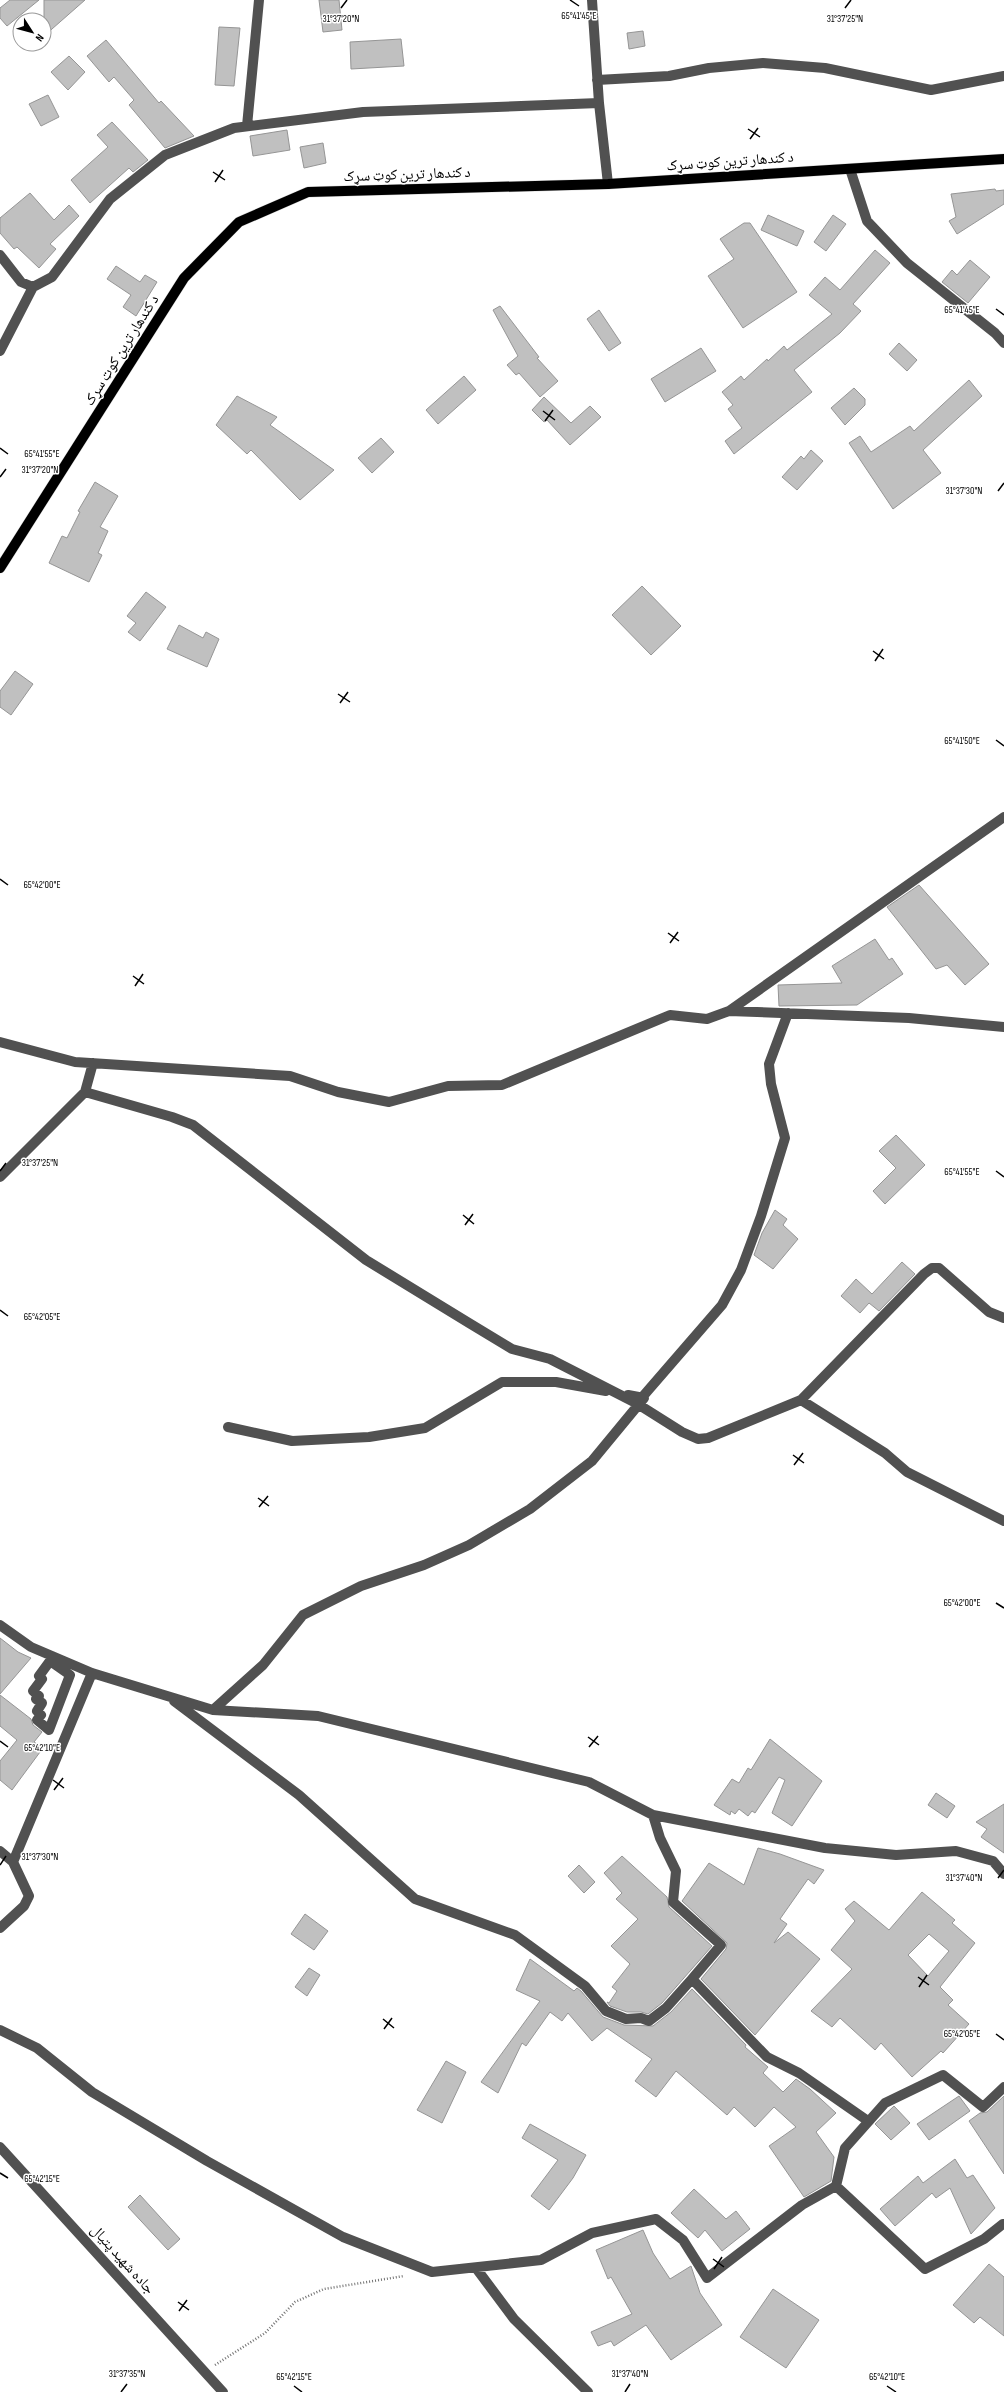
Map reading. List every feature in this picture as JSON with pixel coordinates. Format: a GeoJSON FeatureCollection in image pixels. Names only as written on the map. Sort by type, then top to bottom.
{"type":"FeatureCollection","features":[{"type":"Feature","properties":{"kind":"main road","name":"د کندهار ترين کوټ سړک"},"geometry":{"type":"LineString","coordinates":[[0,568],[184,278],[239,222],[308,192],[608,184],[1004,159]]}},
{"type":"Feature","properties":{"kind":"street"},"geometry":{"type":"LineString","coordinates":[[247,126],[259,0]]}},
{"type":"Feature","properties":{"kind":"street"},"geometry":{"type":"LineString","coordinates":[[592,0],[599,104],[608,184]]}},
{"type":"Feature","properties":{"kind":"street"},"geometry":{"type":"LineString","coordinates":[[597,80],[669,76],[709,68],[764,63],[825,68],[932,90],[1004,76]]}},
{"type":"Feature","properties":{"kind":"street"},"geometry":{"type":"LineString","coordinates":[[0,351],[33,286],[52,277],[110,199],[165,155],[234,128],[363,112],[599,104]]}},
{"type":"Feature","properties":{"kind":"street"},"geometry":{"type":"LineString","coordinates":[[850,169],[867,221],[907,263],[995,333],[1004,343]]}},
{"type":"Feature","properties":{"kind":"street"},"geometry":{"type":"LineString","coordinates":[[0,255],[21,282],[33,286]]}},
{"type":"Feature","properties":{"kind":"street"},"geometry":{"type":"LineString","coordinates":[[0,1042],[75,1062],[290,1076],[338,1092],[389,1102],[448,1086],[502,1085],[670,1015],[707,1019],[729,1011],[1004,817]]}},
{"type":"Feature","properties":{"kind":"street"},"geometry":{"type":"LineString","coordinates":[[729,1011],[909,1018],[1004,1027]]}},
{"type":"Feature","properties":{"kind":"street"},"geometry":{"type":"LineString","coordinates":[[636,1403],[722,1305],[741,1270],[762,1216],[785,1138],[771,1084],[769,1064],[788,1013]]}},
{"type":"Feature","properties":{"kind":"street"},"geometry":{"type":"LineString","coordinates":[[0,1177],[85,1092],[93,1063]]}},
{"type":"Feature","properties":{"kind":"street"},"geometry":{"type":"LineString","coordinates":[[85,1092],[172,1117],[193,1125],[366,1260],[512,1348],[550,1358],[636,1403],[653,1416],[698,1439],[708,1438],[801,1400],[924,1274],[932,1268],[938,1268],[989,1312],[1004,1318]]}},
{"type":"Feature","properties":{"kind":"street"},"geometry":{"type":"LineString","coordinates":[[213,1710],[263,1665],[303,1615],[361,1586],[424,1565],[469,1546],[530,1509],[592,1461],[644,1398],[556,1382],[502,1382],[425,1428],[369,1437],[292,1441],[228,1427]]}},
{"type":"Feature","properties":{"kind":"street"},"geometry":{"type":"LineString","coordinates":[[801,1400],[885,1453],[907,1472],[1004,1522]]}},
{"type":"Feature","properties":{"kind":"street"},"geometry":{"type":"LineString","coordinates":[[0,1625],[32,1647],[92,1674],[213,1710],[318,1716],[589,1782],[653,1815],[825,1848],[896,1855],[956,1851],[993,1861],[1004,1874]]}},
{"type":"Feature","properties":{"kind":"street"},"geometry":{"type":"LineString","coordinates":[[50,1661],[70,1676],[49,1730],[37,1720],[41,1715],[37,1711],[42,1703],[36,1699],[39,1696],[33,1691],[42,1679],[39,1676],[50,1661]]}},
{"type":"Feature","properties":{"kind":"street"},"geometry":{"type":"LineString","coordinates":[[13,1862],[92,1674]]}},
{"type":"Feature","properties":{"kind":"street"},"geometry":{"type":"LineString","coordinates":[[168,1696],[299,1795],[415,1899],[515,1935],[585,1986],[606,2011],[626,2019],[641,2018],[649,2021],[666,2008],[721,1945],[673,1902],[676,1871],[660,1838],[653,1815]]}},
{"type":"Feature","properties":{"kind":"street"},"geometry":{"type":"LineString","coordinates":[[0,1851],[13,1862],[29,1896],[28,1902],[0,1928]]}},
{"type":"Feature","properties":{"kind":"street"},"geometry":{"type":"LineString","coordinates":[[692,1979],[767,2057],[799,2073],[868,2121]]}},
{"type":"Feature","properties":{"kind":"street"},"geometry":{"type":"LineString","coordinates":[[0,2030],[37,2048],[106,2100],[207,2162],[343,2237],[432,2272],[540,2260],[592,2233],[656,2219],[683,2240],[708,2278],[802,2205],[836,2186],[845,2148],[885,2103],[943,2075],[983,2107],[1004,2087]]}},
{"type":"Feature","properties":{"kind":"street","name":"جاده شهید پتیال"},"geometry":{"type":"LineString","coordinates":[[0,2146],[204,2372],[224,2392]]}},
{"type":"Feature","properties":{"kind":"street"},"geometry":{"type":"LineString","coordinates":[[836,2186],[925,2269],[984,2239],[1004,2222]]}},
{"type":"Feature","properties":{"kind":"street"},"geometry":{"type":"LineString","coordinates":[[476,2268],[514,2319],[588,2392]]}},
{"type":"Feature","properties":{"kind":"path"},"geometry":{"type":"LineString","coordinates":[[204,2372],[265,2333],[295,2302],[324,2289],[409,2275]]}},
{"type":"Feature","properties":{"kind":"building"},"geometry":{"type":"Polygon","coordinates":[[[10,0],[39,0],[24,12],[12,12],[12,22],[7,26],[0,18],[0,8],[10,0]]]}},
{"type":"Feature","properties":{"kind":"building"},"geometry":{"type":"Polygon","coordinates":[[[44,0],[85,0],[52,29],[52,12],[44,12],[44,0]]]}},
{"type":"Feature","properties":{"kind":"building"},"geometry":{"type":"Polygon","coordinates":[[[319,0],[339,0],[342,30],[323,32],[319,0]]]}},
{"type":"Feature","properties":{"kind":"building"},"geometry":{"type":"Polygon","coordinates":[[[219,27],[240,28],[234,86],[215,85],[219,27]]]}},
{"type":"Feature","properties":{"kind":"building"},"geometry":{"type":"Polygon","coordinates":[[[643,31],[645,46],[629,49],[627,33],[643,31]]]}},
{"type":"Feature","properties":{"kind":"building"},"geometry":{"type":"Polygon","coordinates":[[[401,39],[404,66],[351,69],[350,42],[401,39]]]}},
{"type":"Feature","properties":{"kind":"building"},"geometry":{"type":"Polygon","coordinates":[[[106,40],[159,103],[161,101],[194,136],[165,148],[129,105],[134,100],[114,77],[109,82],[87,56],[106,40]]]}},
{"type":"Feature","properties":{"kind":"building"},"geometry":{"type":"Polygon","coordinates":[[[69,56],[85,72],[68,90],[51,72],[69,56]]]}},
{"type":"Feature","properties":{"kind":"building"},"geometry":{"type":"Polygon","coordinates":[[[48,95],[59,117],[41,126],[29,104],[48,95]]]}},
{"type":"Feature","properties":{"kind":"building"},"geometry":{"type":"Polygon","coordinates":[[[112,122],[148,160],[133,172],[129,168],[90,203],[71,180],[108,147],[97,135],[112,122]]]}},
{"type":"Feature","properties":{"kind":"building"},"geometry":{"type":"Polygon","coordinates":[[[287,130],[290,150],[253,156],[250,136],[287,130]]]}},
{"type":"Feature","properties":{"kind":"building"},"geometry":{"type":"Polygon","coordinates":[[[323,143],[326,163],[304,168],[300,147],[323,143]]]}},
{"type":"Feature","properties":{"kind":"building"},"geometry":{"type":"Polygon","coordinates":[[[995,189],[996,191],[1004,190],[1004,204],[957,234],[949,221],[956,217],[951,194],[995,189]]]}},
{"type":"Feature","properties":{"kind":"building"},"geometry":{"type":"Polygon","coordinates":[[[30,193],[54,220],[69,205],[79,216],[50,244],[56,249],[39,268],[17,247],[14,249],[0,233],[0,218],[30,193]]]}},
{"type":"Feature","properties":{"kind":"building"},"geometry":{"type":"Polygon","coordinates":[[[768,215],[804,231],[797,246],[761,230],[768,215]]]}},
{"type":"Feature","properties":{"kind":"building"},"geometry":{"type":"Polygon","coordinates":[[[833,215],[846,224],[826,251],[814,242],[833,215]]]}},
{"type":"Feature","properties":{"kind":"building"},"geometry":{"type":"Polygon","coordinates":[[[744,223],[750,223],[797,292],[743,328],[708,276],[734,259],[720,239],[744,223]]]}},
{"type":"Feature","properties":{"kind":"building"},"geometry":{"type":"Polygon","coordinates":[[[875,250],[890,263],[853,304],[861,311],[840,333],[794,370],[812,392],[734,454],[725,441],[742,428],[728,409],[733,405],[722,392],[741,376],[744,380],[784,346],[787,350],[832,314],[809,295],[825,277],[840,290],[875,250]]]}},
{"type":"Feature","properties":{"kind":"building"},"geometry":{"type":"Polygon","coordinates":[[[970,260],[990,277],[968,303],[942,282],[952,270],[957,275],[970,260]]]}},
{"type":"Feature","properties":{"kind":"building"},"geometry":{"type":"Polygon","coordinates":[[[116,266],[140,282],[145,275],[157,282],[136,316],[123,307],[131,295],[107,279],[116,266]]]}},
{"type":"Feature","properties":{"kind":"building"},"geometry":{"type":"Polygon","coordinates":[[[500,306],[539,357],[537,358],[558,381],[540,397],[519,373],[516,375],[507,365],[518,356],[493,310],[500,306]]]}},
{"type":"Feature","properties":{"kind":"building"},"geometry":{"type":"Polygon","coordinates":[[[599,310],[621,343],[609,351],[587,319],[599,310]]]}},
{"type":"Feature","properties":{"kind":"building"},"geometry":{"type":"Polygon","coordinates":[[[899,343],[917,360],[907,371],[889,354],[899,343]]]}},
{"type":"Feature","properties":{"kind":"building"},"geometry":{"type":"Polygon","coordinates":[[[701,348],[716,371],[665,402],[651,379],[701,348]]]}},
{"type":"Feature","properties":{"kind":"building"},"geometry":{"type":"Polygon","coordinates":[[[464,376],[476,390],[438,424],[426,410],[464,376]]]}},
{"type":"Feature","properties":{"kind":"building"},"geometry":{"type":"Polygon","coordinates":[[[969,380],[982,396],[923,450],[941,473],[893,509],[849,443],[860,436],[871,452],[910,426],[914,431],[969,380]]]}},
{"type":"Feature","properties":{"kind":"building"},"geometry":{"type":"Polygon","coordinates":[[[854,388],[865,399],[865,405],[845,425],[831,408],[854,388]]]}},
{"type":"Feature","properties":{"kind":"building"},"geometry":{"type":"Polygon","coordinates":[[[237,396],[277,417],[270,425],[334,470],[300,500],[251,450],[247,454],[216,425],[237,396]]]}},
{"type":"Feature","properties":{"kind":"building"},"geometry":{"type":"Polygon","coordinates":[[[544,397],[571,423],[590,406],[601,417],[570,445],[547,420],[544,422],[532,410],[544,397]]]}},
{"type":"Feature","properties":{"kind":"building"},"geometry":{"type":"Polygon","coordinates":[[[381,438],[394,452],[372,473],[358,458],[381,438]]]}},
{"type":"Feature","properties":{"kind":"building"},"geometry":{"type":"Polygon","coordinates":[[[811,450],[823,461],[797,490],[782,477],[801,456],[804,459],[811,450]]]}},
{"type":"Feature","properties":{"kind":"building"},"geometry":{"type":"Polygon","coordinates":[[[95,482],[118,496],[100,527],[108,531],[98,553],[102,555],[89,582],[49,563],[62,536],[67,538],[80,512],[78,511],[95,482]]]}},
{"type":"Feature","properties":{"kind":"building"},"geometry":{"type":"Polygon","coordinates":[[[642,586],[681,626],[651,655],[612,615],[642,586]]]}},
{"type":"Feature","properties":{"kind":"building"},"geometry":{"type":"Polygon","coordinates":[[[146,592],[166,607],[140,641],[128,632],[136,623],[127,616],[146,592]]]}},
{"type":"Feature","properties":{"kind":"building"},"geometry":{"type":"Polygon","coordinates":[[[179,625],[203,638],[206,632],[219,639],[207,667],[167,649],[179,625]]]}},
{"type":"Feature","properties":{"kind":"building"},"geometry":{"type":"Polygon","coordinates":[[[15,671],[33,684],[11,715],[0,707],[0,691],[15,671]]]}},
{"type":"Feature","properties":{"kind":"building"},"geometry":{"type":"Polygon","coordinates":[[[919,885],[989,964],[965,985],[947,965],[936,969],[887,907],[919,885]]]}},
{"type":"Feature","properties":{"kind":"building"},"geometry":{"type":"Polygon","coordinates":[[[875,939],[889,960],[892,958],[903,974],[857,1005],[779,1006],[778,985],[842,983],[832,966],[875,939]]]}},
{"type":"Feature","properties":{"kind":"building"},"geometry":{"type":"Polygon","coordinates":[[[896,1135],[925,1165],[885,1204],[873,1191],[896,1168],[879,1151],[896,1135]]]}},
{"type":"Feature","properties":{"kind":"building"},"geometry":{"type":"Polygon","coordinates":[[[775,1210],[787,1219],[783,1225],[798,1239],[773,1269],[754,1255],[762,1233],[775,1210]]]}},
{"type":"Feature","properties":{"kind":"building"},"geometry":{"type":"Polygon","coordinates":[[[902,1262],[915,1274],[879,1311],[869,1303],[860,1313],[841,1296],[856,1279],[872,1294],[902,1262]]]}},
{"type":"Feature","properties":{"kind":"building"},"geometry":{"type":"Polygon","coordinates":[[[0,1638],[18,1652],[31,1658],[0,1694],[0,1638]]]}},
{"type":"Feature","properties":{"kind":"building"},"geometry":{"type":"Polygon","coordinates":[[[0,1695],[31,1719],[33,1725],[42,1732],[34,1742],[43,1748],[12,1790],[0,1780],[0,1761],[17,1740],[0,1726],[0,1695]]]}},
{"type":"Feature","properties":{"kind":"building"},"geometry":{"type":"Polygon","coordinates":[[[770,1739],[822,1781],[792,1826],[772,1813],[785,1780],[779,1777],[755,1813],[752,1811],[748,1816],[739,1809],[735,1814],[731,1811],[730,1815],[714,1805],[732,1779],[739,1783],[748,1768],[751,1770],[770,1739]]]}},
{"type":"Feature","properties":{"kind":"building"},"geometry":{"type":"Polygon","coordinates":[[[936,1793],[955,1806],[947,1818],[928,1805],[936,1793]]]}},
{"type":"Feature","properties":{"kind":"building"},"geometry":{"type":"Polygon","coordinates":[[[1004,1804],[1004,1853],[981,1837],[987,1829],[976,1822],[1004,1804]]]}},
{"type":"Feature","properties":{"kind":"building"},"geometry":{"type":"Polygon","coordinates":[[[758,1848],[780,1854],[824,1870],[814,1884],[808,1879],[780,1919],[787,1924],[774,1943],[788,1932],[820,1959],[755,2035],[701,1979],[726,1949],[727,1943],[682,1901],[709,1863],[744,1885],[758,1848]]]}},
{"type":"Feature","properties":{"kind":"building"},"geometry":{"type":"Polygon","coordinates":[[[622,1856],[667,1897],[669,1907],[712,1946],[662,2003],[648,2014],[641,2012],[627,2012],[610,2006],[607,2002],[609,2003],[617,1991],[612,1987],[630,1964],[611,1946],[638,1919],[616,1899],[622,1893],[604,1873],[622,1856]]]}},
{"type":"Feature","properties":{"kind":"building"},"geometry":{"type":"Polygon","coordinates":[[[579,1865],[595,1882],[584,1893],[568,1876],[579,1865]]]}},
{"type":"Feature","properties":{"kind":"building"},"geometry":{"type":"Polygon","coordinates":[[[922,1892],[955,1920],[952,1923],[975,1943],[940,1987],[953,2000],[948,2005],[969,2024],[943,2053],[941,2051],[912,2077],[881,2043],[875,2050],[840,2018],[832,2027],[811,2011],[852,1969],[831,1950],[855,1921],[845,1909],[854,1901],[889,1930],[922,1892]],[[929,1934],[908,1955],[928,1976],[949,1951],[929,1934]]]}},
{"type":"Feature","properties":{"kind":"building"},"geometry":{"type":"Polygon","coordinates":[[[305,1914],[328,1931],[314,1950],[291,1934],[305,1914]]]}},
{"type":"Feature","properties":{"kind":"building"},"geometry":{"type":"Polygon","coordinates":[[[530,1959],[574,1991],[577,1988],[581,1991],[603,2017],[624,2025],[653,2026],[671,2012],[692,1989],[746,2045],[745,2047],[768,2067],[763,2073],[783,2092],[796,2079],[810,2089],[836,2113],[816,2132],[834,2157],[831,2181],[804,2197],[769,2146],[796,2127],[774,2107],[755,2127],[734,2107],[727,2115],[676,2071],[656,2097],[635,2081],[652,2059],[607,2028],[592,2041],[568,2013],[562,2021],[550,2012],[526,2046],[522,2043],[498,2093],[481,2082],[540,2001],[516,1990],[530,1959]]]}},
{"type":"Feature","properties":{"kind":"building"},"geometry":{"type":"Polygon","coordinates":[[[309,1968],[320,1975],[307,1996],[295,1987],[309,1968]]]}},
{"type":"Feature","properties":{"kind":"building"},"geometry":{"type":"Polygon","coordinates":[[[446,2061],[466,2072],[442,2123],[417,2110],[446,2061]]]}},
{"type":"Feature","properties":{"kind":"building"},"geometry":{"type":"Polygon","coordinates":[[[959,2096],[970,2111],[929,2140],[917,2124],[959,2096]]]}},
{"type":"Feature","properties":{"kind":"building"},"geometry":{"type":"Polygon","coordinates":[[[1004,2096],[1004,2174],[969,2121],[980,2113],[987,2112],[1004,2096]]]}},
{"type":"Feature","properties":{"kind":"building"},"geometry":{"type":"Polygon","coordinates":[[[894,2106],[910,2123],[891,2140],[875,2124],[894,2106]]]}},
{"type":"Feature","properties":{"kind":"building"},"geometry":{"type":"Polygon","coordinates":[[[530,2124],[586,2155],[573,2178],[549,2210],[531,2196],[558,2160],[522,2138],[530,2124]]]}},
{"type":"Feature","properties":{"kind":"building"},"geometry":{"type":"Polygon","coordinates":[[[955,2159],[967,2178],[973,2175],[995,2208],[971,2234],[950,2188],[936,2198],[932,2193],[895,2226],[880,2209],[918,2176],[923,2183],[955,2159]]]}},
{"type":"Feature","properties":{"kind":"building"},"geometry":{"type":"Polygon","coordinates":[[[694,2189],[726,2219],[736,2211],[750,2229],[722,2251],[705,2230],[698,2238],[671,2213],[694,2189]]]}},
{"type":"Feature","properties":{"kind":"building"},"geometry":{"type":"Polygon","coordinates":[[[140,2195],[180,2239],[168,2250],[128,2207],[140,2195]]]}},
{"type":"Feature","properties":{"kind":"building"},"geometry":{"type":"Polygon","coordinates":[[[643,2230],[653,2253],[670,2279],[691,2266],[700,2293],[722,2325],[671,2360],[646,2325],[614,2346],[611,2341],[598,2346],[591,2332],[632,2314],[611,2277],[608,2279],[596,2250],[643,2230]]]}},
{"type":"Feature","properties":{"kind":"building"},"geometry":{"type":"Polygon","coordinates":[[[989,2264],[1004,2277],[1004,2336],[980,2317],[974,2323],[953,2305],[989,2264]]]}},
{"type":"Feature","properties":{"kind":"building"},"geometry":{"type":"Polygon","coordinates":[[[773,2289],[819,2320],[786,2368],[740,2337],[773,2289]]]}}]}
